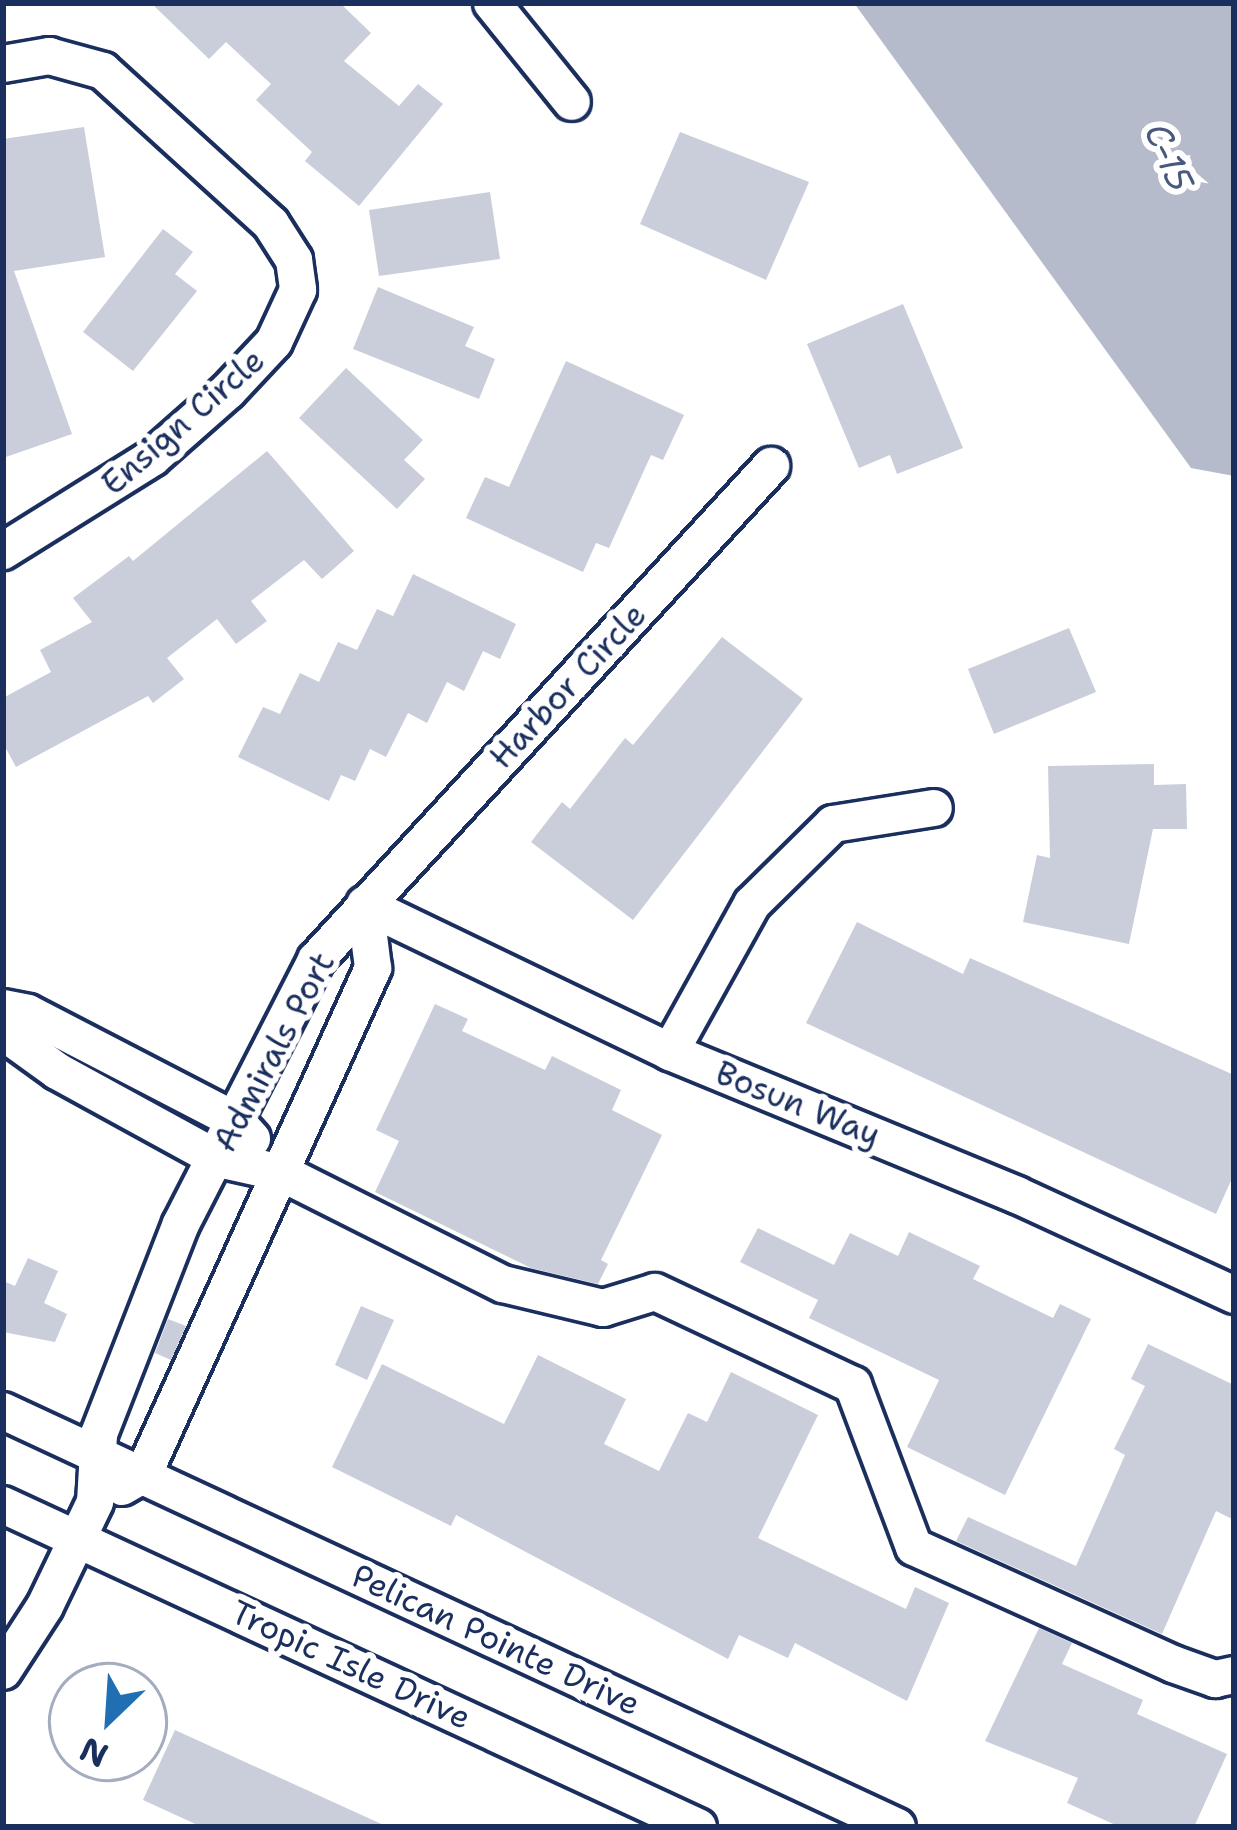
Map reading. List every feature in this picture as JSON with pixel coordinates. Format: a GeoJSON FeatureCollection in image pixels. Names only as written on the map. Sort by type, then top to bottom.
{"type":"FeatureCollection","features":[{"type":"Feature","properties":{"kind":"street"},"geometry":{"type":"LineString","coordinates":[[492,3],[572,102]]}},
{"type":"Feature","properties":{"kind":"street","name":"Ensign Circle"},"geometry":{"type":"LineString","coordinates":[[3,64],[49,56],[103,71],[271,224],[294,260],[298,290],[274,342],[228,391],[133,471],[3,551]]}},
{"type":"Feature","properties":{"kind":"street","name":"Harbor Circle"},"geometry":{"type":"LineString","coordinates":[[365,905],[771,466]]}},
{"type":"Feature","properties":{"kind":"street"},"geometry":{"type":"LineString","coordinates":[[670,1052],[752,904],[833,824],[934,808]]}},
{"type":"Feature","properties":{"kind":"street","name":"Bosun Way"},"geometry":{"type":"LineString","coordinates":[[365,905],[670,1052],[1017,1195],[1234,1295]]}},
{"type":"Feature","properties":{"kind":"street","name":"Admirals Port"},"geometry":{"type":"LineString","coordinates":[[94,1502],[95,1455],[181,1224],[316,960],[365,905]]}},
{"type":"Feature","properties":{"kind":"street","name":"Admirals Port"},"geometry":{"type":"LineString","coordinates":[[143,1475],[373,968],[365,905]]}},
{"type":"Feature","properties":{"kind":"street"},"geometry":{"type":"LineString","coordinates":[[3,1008],[28,1013],[236,1121],[282,1173]]}},
{"type":"Feature","properties":{"kind":"street"},"geometry":{"type":"LineString","coordinates":[[3,1032],[57,1072],[218,1159],[282,1173],[503,1284],[604,1308],[656,1292],[853,1385],[914,1547],[1173,1664],[1215,1678],[1234,1676]]}},
{"type":"Feature","properties":{"kind":"street"},"geometry":{"type":"LineString","coordinates":[[3,1412],[95,1455]]}},
{"type":"Feature","properties":{"kind":"street","name":"Pelican Pointe Drive"},"geometry":{"type":"LineString","coordinates":[[95,1455],[897,1827]]}},
{"type":"Feature","properties":{"kind":"street"},"geometry":{"type":"LineString","coordinates":[[3,1671],[94,1502],[143,1475]]}},
{"type":"Feature","properties":{"kind":"street","name":"Tropic Isle Drive"},"geometry":{"type":"LineString","coordinates":[[3,1505],[698,1827]]}},
{"type":"Feature","properties":{"kind":"water","name":"C-15"},"geometry":{"type":"Polygon","coordinates":[[[854,3],[1234,3],[1234,476],[1191,468],[854,3]]]}},
{"type":"Feature","properties":{"kind":"building"},"geometry":{"type":"Polygon","coordinates":[[[151,3],[340,3],[371,33],[344,61],[399,106],[418,84],[443,104],[359,206],[305,161],[312,152],[256,100],[271,84],[226,42],[209,59],[151,3]]]}},
{"type":"Feature","properties":{"kind":"building"},"geometry":{"type":"Polygon","coordinates":[[[84,127],[105,257],[14,271],[72,434],[3,458],[3,139],[84,127]]]}},
{"type":"Feature","properties":{"kind":"building"},"geometry":{"type":"Polygon","coordinates":[[[680,132],[809,182],[766,280],[640,224],[680,132]]]}},
{"type":"Feature","properties":{"kind":"building"},"geometry":{"type":"Polygon","coordinates":[[[490,192],[500,259],[379,276],[369,210],[490,192]]]}},
{"type":"Feature","properties":{"kind":"building"},"geometry":{"type":"Polygon","coordinates":[[[163,229],[193,252],[175,274],[197,291],[133,371],[83,332],[163,229]]]}},
{"type":"Feature","properties":{"kind":"building"},"geometry":{"type":"Polygon","coordinates":[[[378,287],[474,327],[465,346],[495,359],[479,399],[353,349],[378,287]]]}},
{"type":"Feature","properties":{"kind":"building"},"geometry":{"type":"Polygon","coordinates":[[[903,304],[963,448],[897,474],[890,455],[859,468],[807,344],[903,304]]]}},
{"type":"Feature","properties":{"kind":"building"},"geometry":{"type":"Polygon","coordinates":[[[566,361],[684,415],[663,460],[651,455],[609,548],[596,543],[583,572],[466,518],[485,477],[509,487],[566,361]]]}},
{"type":"Feature","properties":{"kind":"building"},"geometry":{"type":"Polygon","coordinates":[[[346,368],[423,440],[404,460],[425,479],[397,509],[299,418],[346,368]]]}},
{"type":"Feature","properties":{"kind":"building"},"geometry":{"type":"Polygon","coordinates":[[[267,451],[354,551],[322,579],[304,560],[251,601],[267,621],[236,644],[217,619],[167,658],[184,679],[153,703],[148,696],[16,767],[3,743],[3,698],[51,672],[40,650],[92,622],[73,598],[129,556],[133,561],[267,451]]]}},
{"type":"Feature","properties":{"kind":"building"},"geometry":{"type":"Polygon","coordinates":[[[413,574],[516,624],[500,659],[483,651],[464,691],[447,682],[427,723],[408,713],[386,757],[370,749],[355,781],[341,775],[329,801],[238,757],[263,707],[280,714],[300,673],[319,682],[338,642],[357,650],[377,609],[393,616],[413,574]]]}},
{"type":"Feature","properties":{"kind":"building"},"geometry":{"type":"Polygon","coordinates":[[[1069,628],[1096,692],[994,734],[968,669],[1069,628]]]}},
{"type":"Feature","properties":{"kind":"building"},"geometry":{"type":"Polygon","coordinates":[[[722,637],[803,699],[633,920],[531,842],[562,802],[570,809],[625,738],[633,745],[722,637]]]}},
{"type":"Feature","properties":{"kind":"building"},"geometry":{"type":"Polygon","coordinates":[[[1154,764],[1154,785],[1186,784],[1187,829],[1153,829],[1129,944],[1023,922],[1037,855],[1050,858],[1048,766],[1154,764]]]}},
{"type":"Feature","properties":{"kind":"building"},"geometry":{"type":"Polygon","coordinates":[[[857,922],[963,974],[970,958],[1234,1075],[1234,1174],[1216,1214],[806,1023],[857,922]]]}},
{"type":"Feature","properties":{"kind":"building"},"geometry":{"type":"Polygon","coordinates":[[[435,1004],[468,1019],[462,1031],[545,1070],[552,1056],[621,1090],[612,1110],[662,1135],[601,1260],[608,1264],[598,1284],[531,1268],[375,1192],[399,1141],[376,1130],[435,1004]]]}},
{"type":"Feature","properties":{"kind":"building"},"geometry":{"type":"Polygon","coordinates":[[[758,1228],[834,1265],[850,1233],[898,1256],[909,1232],[980,1266],[973,1279],[1053,1318],[1060,1304],[1091,1319],[1005,1495],[907,1447],[939,1380],[809,1318],[818,1300],[740,1262],[758,1228]]]}},
{"type":"Feature","properties":{"kind":"building"},"geometry":{"type":"Polygon","coordinates":[[[28,1258],[58,1271],[44,1303],[67,1314],[55,1342],[3,1332],[3,1281],[15,1286],[28,1258]]]}},
{"type":"Feature","properties":{"kind":"building"},"geometry":{"type":"Polygon","coordinates":[[[361,1306],[394,1320],[367,1380],[335,1365],[361,1306]]]}},
{"type":"Feature","properties":{"kind":"building"},"geometry":{"type":"Polygon","coordinates":[[[168,1319],[186,1326],[171,1360],[155,1353],[168,1319]]]}},
{"type":"Feature","properties":{"kind":"building"},"geometry":{"type":"Polygon","coordinates":[[[1148,1344],[1234,1385],[1234,1520],[1216,1511],[1162,1634],[956,1541],[968,1517],[1076,1566],[1125,1455],[1114,1449],[1145,1386],[1131,1379],[1148,1344]]]}},
{"type":"Feature","properties":{"kind":"building"},"geometry":{"type":"Polygon","coordinates":[[[538,1355],[626,1399],[604,1444],[659,1471],[688,1413],[707,1422],[731,1372],[818,1415],[758,1538],[906,1609],[915,1587],[949,1603],[907,1701],[795,1643],[788,1658],[739,1635],[728,1659],[456,1515],[451,1526],[332,1467],[382,1364],[504,1424],[538,1355]]]}},
{"type":"Feature","properties":{"kind":"building"},"geometry":{"type":"Polygon","coordinates":[[[1039,1628],[1072,1643],[1062,1664],[1143,1700],[1137,1714],[1227,1754],[1194,1827],[1120,1827],[1067,1803],[1078,1778],[985,1741],[1039,1628]]]}},
{"type":"Feature","properties":{"kind":"building"},"geometry":{"type":"Polygon","coordinates":[[[175,1730],[388,1827],[202,1827],[143,1800],[151,1782],[168,1782],[168,1745],[175,1730]]]}}]}
